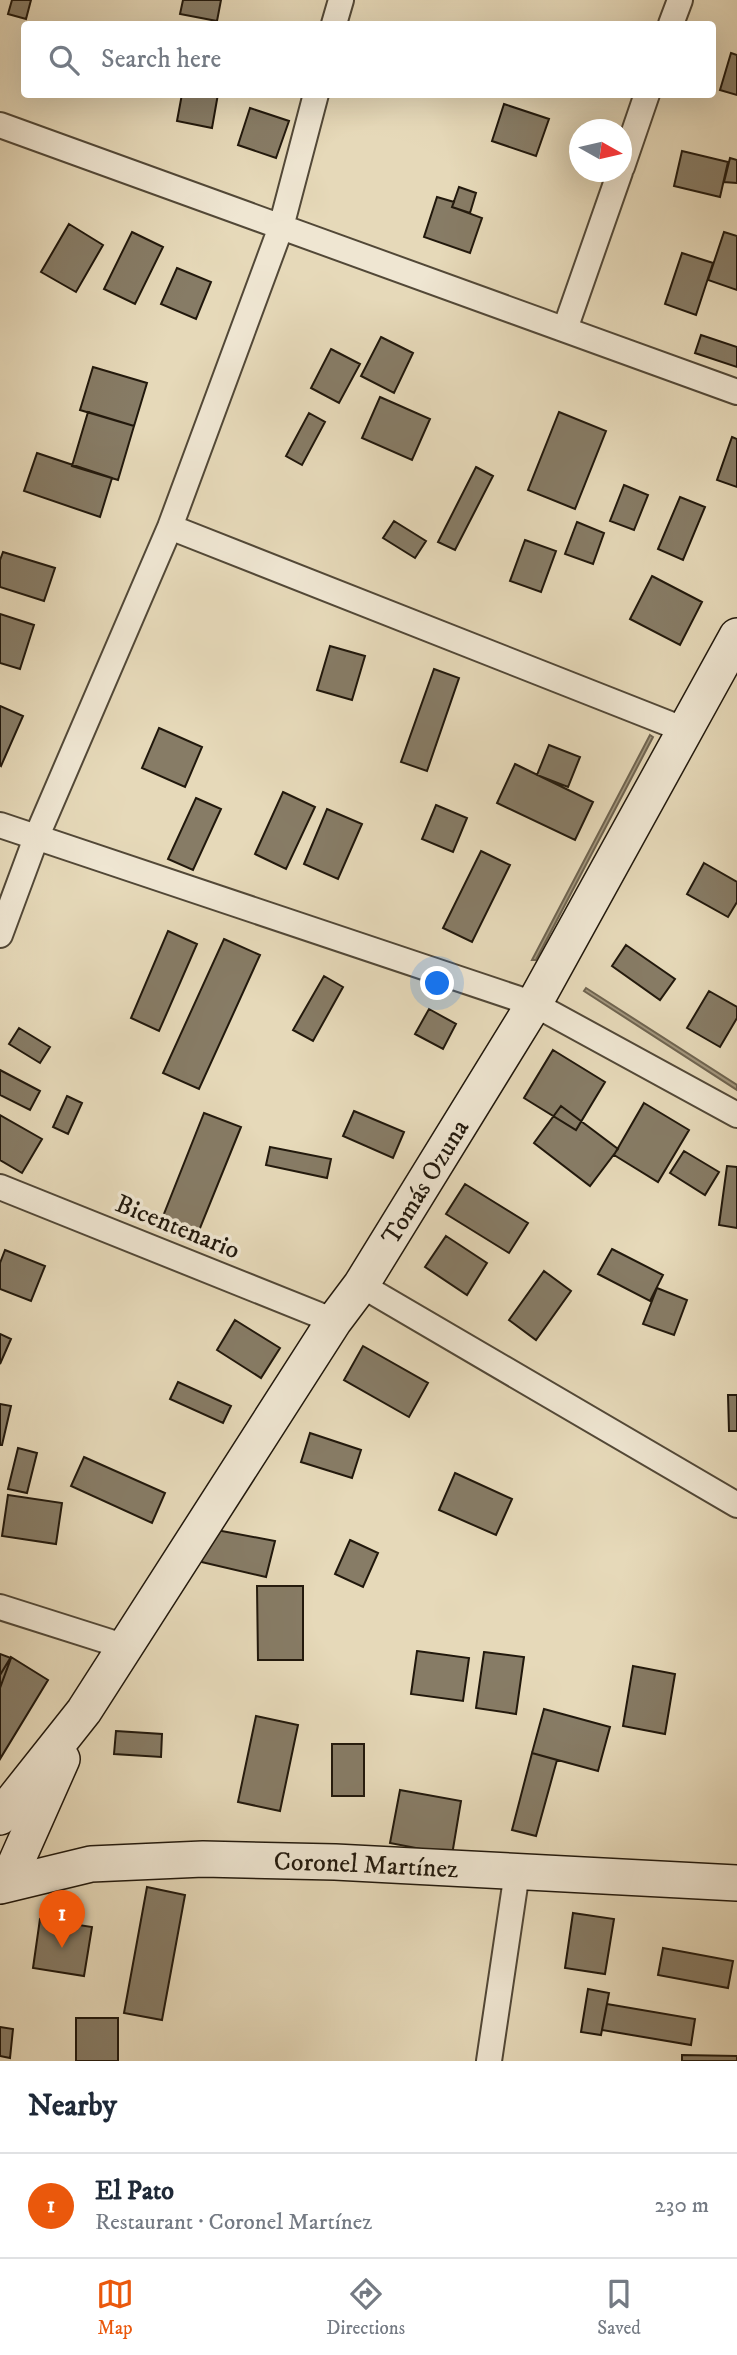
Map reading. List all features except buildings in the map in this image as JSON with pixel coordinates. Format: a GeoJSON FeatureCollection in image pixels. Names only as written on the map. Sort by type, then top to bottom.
{"type":"FeatureCollection","features":[{"type":"Feature","properties":{"kind":"street"},"geometry":{"type":"LineString","coordinates":[[335,21],[341,0]]}},
{"type":"Feature","properties":{"kind":"street"},"geometry":{"type":"LineString","coordinates":[[672,21],[680,0]]}},
{"type":"Feature","properties":{"kind":"street"},"geometry":{"type":"LineString","coordinates":[[0,935],[36,838],[170,527],[281,227],[315,98]]}},
{"type":"Feature","properties":{"kind":"street"},"geometry":{"type":"LineString","coordinates":[[632,137],[646,98]]}},
{"type":"Feature","properties":{"kind":"street"},"geometry":{"type":"LineString","coordinates":[[0,125],[737,392]]}},
{"type":"Feature","properties":{"kind":"street"},"geometry":{"type":"LineString","coordinates":[[565,329],[616,182]]}},
{"type":"Feature","properties":{"kind":"street"},"geometry":{"type":"LineString","coordinates":[[170,527],[685,730]]}},
{"type":"Feature","properties":{"kind":"street","name":"Tomás Ozuna"},"geometry":{"type":"LineString","coordinates":[[0,1817],[84,1711],[334,1321],[361,1285],[534,1004],[737,636]]}},
{"type":"Feature","properties":{"kind":"street"},"geometry":{"type":"LineString","coordinates":[[0,825],[534,1004],[737,1115]]}},
{"type":"Feature","properties":{"kind":"street","name":"Bicentenario"},"geometry":{"type":"LineString","coordinates":[[0,1187],[334,1321]]}},
{"type":"Feature","properties":{"kind":"street"},"geometry":{"type":"LineString","coordinates":[[361,1285],[737,1505]]}},
{"type":"Feature","properties":{"kind":"street"},"geometry":{"type":"LineString","coordinates":[[0,1607],[126,1647]]}},
{"type":"Feature","properties":{"kind":"street","name":"Tomás Ozuna"},"geometry":{"type":"LineString","coordinates":[[4,1885],[84,1711]]}},
{"type":"Feature","properties":{"kind":"street","name":"Coronel Martínez"},"geometry":{"type":"LineString","coordinates":[[4,1885],[91,1864],[203,1859],[335,1862],[737,1883]]}},
{"type":"Feature","properties":{"kind":"street"},"geometry":{"type":"LineString","coordinates":[[489,2061],[517,1872]]}},
{"type":"Feature","properties":{"kind":"shaded area"},"geometry":{"type":"Polygon","coordinates":[[[650,735],[653,737],[536,960],[532,960],[650,735]]]}},
{"type":"Feature","properties":{"kind":"shaded area"},"geometry":{"type":"Polygon","coordinates":[[[586,988],[737,1085],[737,1090],[584,991],[586,988]]]}},
{"type":"Feature","properties":{"kind":"place","name":"El Pato"},"geometry":{"type":"Point","coordinates":[62,1948]}}]}
